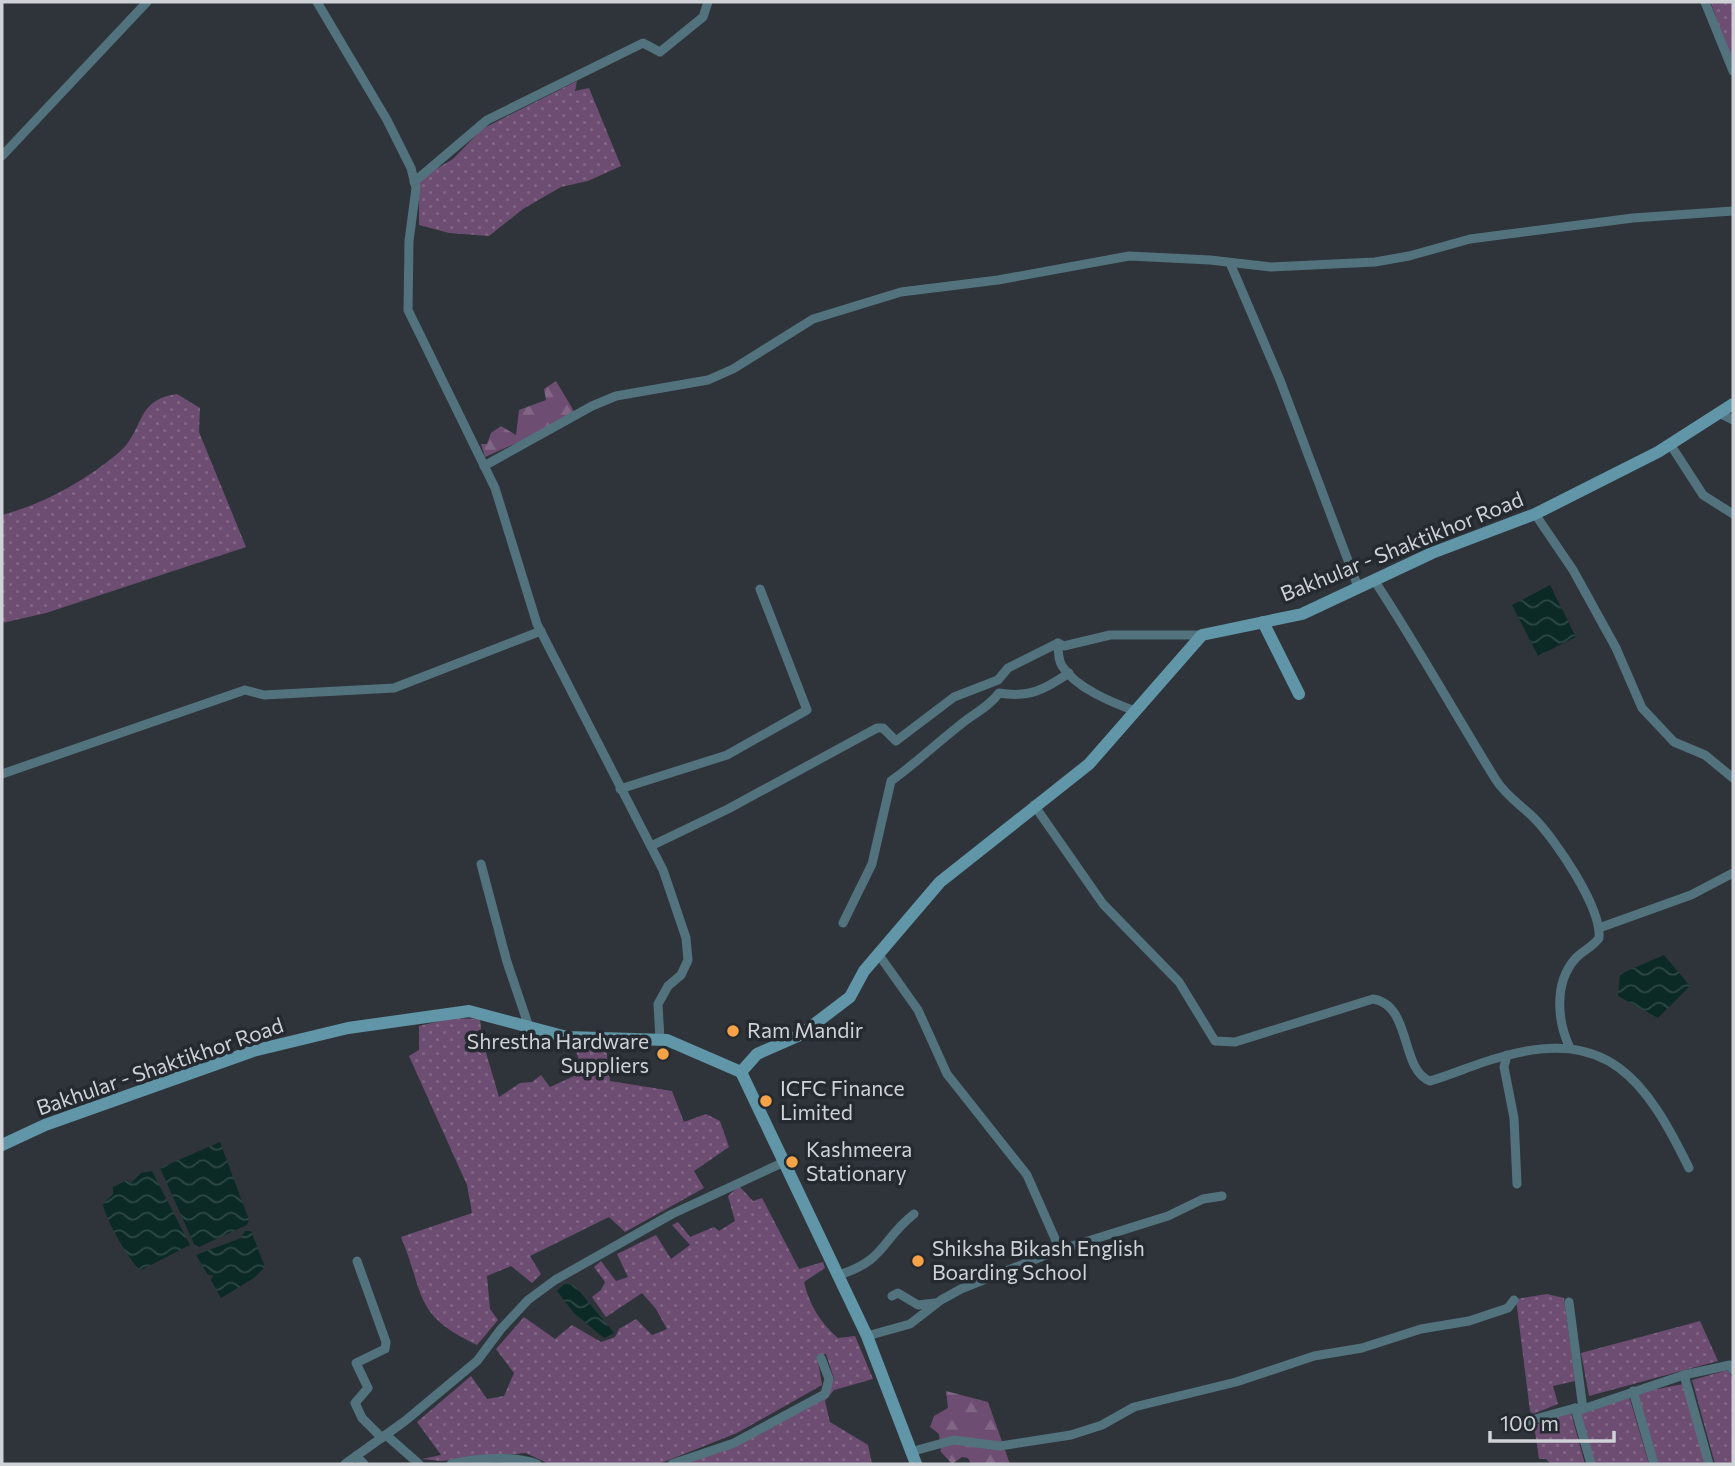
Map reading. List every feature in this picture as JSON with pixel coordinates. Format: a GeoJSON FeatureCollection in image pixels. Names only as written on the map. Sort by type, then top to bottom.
{"type":"FeatureCollection","features":[{"type":"Feature","properties":{"kind":"street"},"geometry":{"type":"LineString","coordinates":[[2,156],[147,2]]}},
{"type":"Feature","properties":{"kind":"street"},"geometry":{"type":"LineString","coordinates":[[317,2],[404,151],[414,181],[409,241],[408,310],[495,488],[541,631],[663,870],[686,938],[688,960],[681,975],[668,986],[658,1003],[660,1040]]}},
{"type":"Feature","properties":{"kind":"street"},"geometry":{"type":"LineString","coordinates":[[414,181],[487,120],[643,43],[660,52],[703,17],[708,2]]}},
{"type":"Feature","properties":{"kind":"street"},"geometry":{"type":"LineString","coordinates":[[1705,2],[1733,71]]}},
{"type":"Feature","properties":{"kind":"street"},"geometry":{"type":"LineString","coordinates":[[484,466],[592,406],[616,396],[708,380],[755,356],[813,318],[869,300],[1129,256],[1271,267],[1375,262],[1409,256],[1470,239],[1643,216],[1733,211]]}},
{"type":"Feature","properties":{"kind":"street"},"geometry":{"type":"LineString","coordinates":[[1230,263],[1280,380],[1357,587]]}},
{"type":"Feature","properties":{"kind":"street","name":"Bakhular - Shaktikhor Road"},"geometry":{"type":"LineString","coordinates":[[1202,635],[1302,614],[1432,553],[1535,514],[1670,444],[1733,404]]}},
{"type":"Feature","properties":{"kind":"street"},"geometry":{"type":"LineString","coordinates":[[1719,413],[1733,420]]}},
{"type":"Feature","properties":{"kind":"street"},"geometry":{"type":"LineString","coordinates":[[1670,444],[1703,495],[1733,514]]}},
{"type":"Feature","properties":{"kind":"street"},"geometry":{"type":"LineString","coordinates":[[1535,514],[1573,570],[1616,648],[1642,708],[1674,742],[1705,755],[1733,778]]}},
{"type":"Feature","properties":{"kind":"street"},"geometry":{"type":"LineString","coordinates":[[1374,580],[1440,683],[1496,780],[1512,800],[1535,819],[1567,863],[1599,928],[1600,938],[1574,960],[1562,982],[1560,1002],[1570,1048]]}},
{"type":"Feature","properties":{"kind":"street"},"geometry":{"type":"LineString","coordinates":[[620,789],[727,755],[807,710],[760,589]]}},
{"type":"Feature","properties":{"kind":"street"},"geometry":{"type":"LineString","coordinates":[[1263,622],[1299,694]]}},
{"type":"Feature","properties":{"kind":"street"},"geometry":{"type":"LineString","coordinates":[[2,774],[245,690],[264,695],[394,688],[541,631]]}},
{"type":"Feature","properties":{"kind":"street"},"geometry":{"type":"LineString","coordinates":[[1058,643],[1064,646],[1110,635],[1202,635]]}},
{"type":"Feature","properties":{"kind":"street"},"geometry":{"type":"LineString","coordinates":[[916,1464],[867,1336],[782,1163],[741,1072],[757,1054],[789,1041],[825,1018],[850,997],[864,971],[940,882],[1089,764],[1202,635]]}},
{"type":"Feature","properties":{"kind":"street"},"geometry":{"type":"LineString","coordinates":[[651,846],[751,797],[877,728],[883,728],[896,741],[954,697],[998,680],[1008,668],[1058,643]]}},
{"type":"Feature","properties":{"kind":"street"},"geometry":{"type":"LineString","coordinates":[[1058,643],[1060,664],[1069,673],[1086,687],[1135,711]]}},
{"type":"Feature","properties":{"kind":"street"},"geometry":{"type":"LineString","coordinates":[[843,923],[872,864],[891,781],[937,747],[974,714],[989,706],[999,693],[1019,696],[1038,693],[1069,673]]}},
{"type":"Feature","properties":{"kind":"street"},"geometry":{"type":"LineString","coordinates":[[1034,805],[1108,909],[1179,982],[1215,1041],[1235,1042],[1373,999],[1383,1000],[1394,1011],[1422,1078],[1430,1081],[1507,1055],[1570,1048],[1612,1062],[1631,1077],[1660,1115],[1689,1168]]}},
{"type":"Feature","properties":{"kind":"street"},"geometry":{"type":"LineString","coordinates":[[481,864],[507,962],[529,1027]]}},
{"type":"Feature","properties":{"kind":"street"},"geometry":{"type":"LineString","coordinates":[[1599,928],[1691,895],[1733,873]]}},
{"type":"Feature","properties":{"kind":"street"},"geometry":{"type":"LineString","coordinates":[[879,955],[918,1010],[947,1074],[1027,1175],[1060,1250]]}},
{"type":"Feature","properties":{"kind":"street","name":"Bakhular - Shaktikhor Road"},"geometry":{"type":"LineString","coordinates":[[2,1145],[45,1125],[253,1051],[348,1028],[469,1012],[567,1037],[660,1040],[703,1054],[741,1072]]}},
{"type":"Feature","properties":{"kind":"street"},"geometry":{"type":"LineString","coordinates":[[1507,1055],[1504,1067],[1514,1118],[1517,1184]]}},
{"type":"Feature","properties":{"kind":"street"},"geometry":{"type":"LineString","coordinates":[[345,1464],[477,1361],[501,1329],[528,1300],[555,1280],[672,1214],[782,1163]]}},
{"type":"Feature","properties":{"kind":"street"},"geometry":{"type":"LineString","coordinates":[[867,1336],[910,1324],[961,1289],[1060,1250],[1168,1216],[1203,1199],[1222,1196]]}},
{"type":"Feature","properties":{"kind":"street"},"geometry":{"type":"LineString","coordinates":[[839,1275],[864,1267],[878,1256],[899,1226],[914,1214]]}},
{"type":"Feature","properties":{"kind":"street"},"geometry":{"type":"LineString","coordinates":[[357,1261],[386,1342],[385,1349],[356,1363],[368,1388],[355,1403],[362,1418],[419,1464]]}},
{"type":"Feature","properties":{"kind":"street"},"geometry":{"type":"LineString","coordinates":[[892,1296],[898,1293],[918,1305],[938,1303]]}},
{"type":"Feature","properties":{"kind":"street"},"geometry":{"type":"LineString","coordinates":[[910,1451],[954,1440],[1000,1446],[1071,1435],[1102,1426],[1134,1407],[1236,1382],[1314,1356],[1362,1348],[1421,1329],[1469,1321],[1508,1308],[1514,1300]]}},
{"type":"Feature","properties":{"kind":"street"},"geometry":{"type":"LineString","coordinates":[[1569,1302],[1579,1408],[1591,1464]]}},
{"type":"Feature","properties":{"kind":"street"},"geometry":{"type":"LineString","coordinates":[[672,1464],[734,1443],[825,1394],[829,1379],[821,1358]]}},
{"type":"Feature","properties":{"kind":"street"},"geometry":{"type":"LineString","coordinates":[[1528,1421],[1684,1375],[1730,1364],[1733,1370]]}},
{"type":"Feature","properties":{"kind":"street"},"geometry":{"type":"LineString","coordinates":[[1684,1375],[1709,1464]]}},
{"type":"Feature","properties":{"kind":"street"},"geometry":{"type":"LineString","coordinates":[[1633,1391],[1654,1464]]}},
{"type":"Feature","properties":{"kind":"street"},"geometry":{"type":"LineString","coordinates":[[356,1456],[364,1464]]}},
{"type":"Feature","properties":{"kind":"street"},"geometry":{"type":"LineString","coordinates":[[451,1464],[524,1459],[537,1464]]}},
{"type":"Feature","properties":{"kind":"green space"},"geometry":{"type":"Polygon","coordinates":[[[1711,2],[1733,2],[1733,65],[1712,6],[1711,2]]]}},
{"type":"Feature","properties":{"kind":"green space"},"geometry":{"type":"Polygon","coordinates":[[[577,81],[575,91],[589,88],[621,166],[588,181],[561,187],[523,209],[489,236],[449,233],[419,225],[419,179],[453,159],[482,129],[577,81]]]}},
{"type":"Feature","properties":{"kind":"green space"},"geometry":{"type":"Polygon","coordinates":[[[556,381],[575,413],[541,432],[485,457],[481,444],[487,444],[491,433],[501,426],[516,435],[519,410],[546,400],[544,389],[556,381]]]}},
{"type":"Feature","properties":{"kind":"green space"},"geometry":{"type":"Polygon","coordinates":[[[177,394],[200,408],[199,432],[246,547],[46,613],[2,623],[2,515],[47,498],[90,474],[125,446],[153,403],[163,397],[177,394]]]}},
{"type":"Feature","properties":{"kind":"green space"},"geometry":{"type":"Polygon","coordinates":[[[452,1018],[480,1019],[482,1039],[499,1097],[520,1083],[532,1082],[541,1075],[550,1087],[583,1072],[576,1051],[606,1048],[610,1081],[672,1091],[684,1122],[706,1114],[720,1121],[729,1147],[694,1171],[704,1188],[625,1232],[609,1217],[530,1256],[541,1274],[532,1283],[511,1266],[487,1276],[490,1309],[498,1320],[477,1345],[456,1334],[431,1312],[418,1288],[401,1237],[472,1213],[467,1185],[409,1056],[419,1050],[419,1026],[452,1018]]]}},
{"type":"Feature","properties":{"kind":"green space"},"geometry":{"type":"Polygon","coordinates":[[[739,1186],[753,1201],[762,1198],[799,1269],[823,1262],[825,1268],[804,1282],[809,1298],[821,1320],[838,1338],[855,1336],[873,1379],[834,1390],[825,1401],[830,1422],[868,1445],[872,1464],[680,1464],[734,1447],[825,1398],[834,1379],[826,1354],[817,1355],[822,1385],[737,1433],[659,1464],[549,1464],[526,1453],[441,1461],[422,1459],[441,1455],[417,1422],[471,1376],[487,1399],[504,1396],[514,1373],[496,1349],[524,1317],[555,1339],[572,1325],[601,1342],[615,1337],[619,1329],[636,1319],[652,1335],[667,1329],[656,1309],[642,1293],[606,1317],[592,1297],[601,1290],[605,1282],[594,1267],[601,1261],[616,1281],[628,1277],[617,1254],[656,1235],[671,1259],[690,1245],[672,1225],[678,1222],[690,1237],[714,1227],[719,1231],[735,1221],[728,1196],[739,1186]]]}},
{"type":"Feature","properties":{"kind":"green space"},"geometry":{"type":"Polygon","coordinates":[[[1547,1294],[1564,1298],[1575,1381],[1553,1386],[1558,1404],[1533,1414],[1530,1411],[1516,1299],[1547,1294]]]}},
{"type":"Feature","properties":{"kind":"green space"},"geometry":{"type":"Polygon","coordinates":[[[1700,1321],[1718,1361],[1589,1396],[1581,1353],[1700,1321]]]}},
{"type":"Feature","properties":{"kind":"green space"},"geometry":{"type":"Polygon","coordinates":[[[1728,1370],[1733,1379],[1733,1464],[1715,1464],[1692,1380],[1728,1370]]]}},
{"type":"Feature","properties":{"kind":"green space"},"geometry":{"type":"Polygon","coordinates":[[[1683,1384],[1705,1464],[1658,1464],[1637,1393],[1683,1384]]]}},
{"type":"Feature","properties":{"kind":"green space"},"geometry":{"type":"Polygon","coordinates":[[[946,1391],[988,1402],[1010,1464],[971,1464],[968,1458],[962,1457],[952,1464],[941,1452],[939,1434],[930,1427],[934,1416],[948,1408],[946,1391]]]}},
{"type":"Feature","properties":{"kind":"green space"},"geometry":{"type":"Polygon","coordinates":[[[1629,1396],[1649,1464],[1594,1464],[1579,1412],[1588,1412],[1629,1396]]]}},
{"type":"Feature","properties":{"kind":"green space"},"geometry":{"type":"Polygon","coordinates":[[[1571,1413],[1585,1464],[1551,1464],[1546,1459],[1539,1459],[1534,1425],[1571,1413]]]}},
{"type":"Feature","properties":{"kind":"water"},"geometry":{"type":"Polygon","coordinates":[[[1550,585],[1576,637],[1538,656],[1512,605],[1550,585]]]}},
{"type":"Feature","properties":{"kind":"water"},"geometry":{"type":"Polygon","coordinates":[[[1664,955],[1690,986],[1658,1018],[1618,996],[1620,974],[1664,955]]]}},
{"type":"Feature","properties":{"kind":"water"},"geometry":{"type":"Polygon","coordinates":[[[220,1142],[249,1220],[247,1225],[199,1247],[194,1244],[160,1168],[220,1142]]]}},
{"type":"Feature","properties":{"kind":"water"},"geometry":{"type":"Polygon","coordinates":[[[152,1171],[190,1245],[141,1270],[118,1239],[103,1204],[113,1194],[113,1187],[127,1180],[131,1183],[141,1173],[152,1171]]]}},
{"type":"Feature","properties":{"kind":"water"},"geometry":{"type":"Polygon","coordinates":[[[245,1231],[251,1231],[265,1267],[254,1278],[221,1298],[211,1280],[213,1275],[208,1275],[196,1255],[241,1238],[245,1231]]]}},
{"type":"Feature","properties":{"kind":"water"},"geometry":{"type":"Polygon","coordinates":[[[565,1283],[574,1285],[614,1333],[604,1338],[574,1313],[557,1291],[565,1283]]]}},
{"type":"Feature","properties":{"kind":"place","name":"Ram Mandir"},"geometry":{"type":"Point","coordinates":[733,1031]}},
{"type":"Feature","properties":{"kind":"place","name":"Shrestha Hardware Suppliers"},"geometry":{"type":"Point","coordinates":[663,1054]}},
{"type":"Feature","properties":{"kind":"place","name":"ICFC Finance Limited"},"geometry":{"type":"Point","coordinates":[766,1101]}},
{"type":"Feature","properties":{"kind":"place","name":"Kashmeera Stationary"},"geometry":{"type":"Point","coordinates":[792,1162]}},
{"type":"Feature","properties":{"kind":"place","name":"Shiksha Bikash English Boarding School"},"geometry":{"type":"Point","coordinates":[918,1261]}}]}
